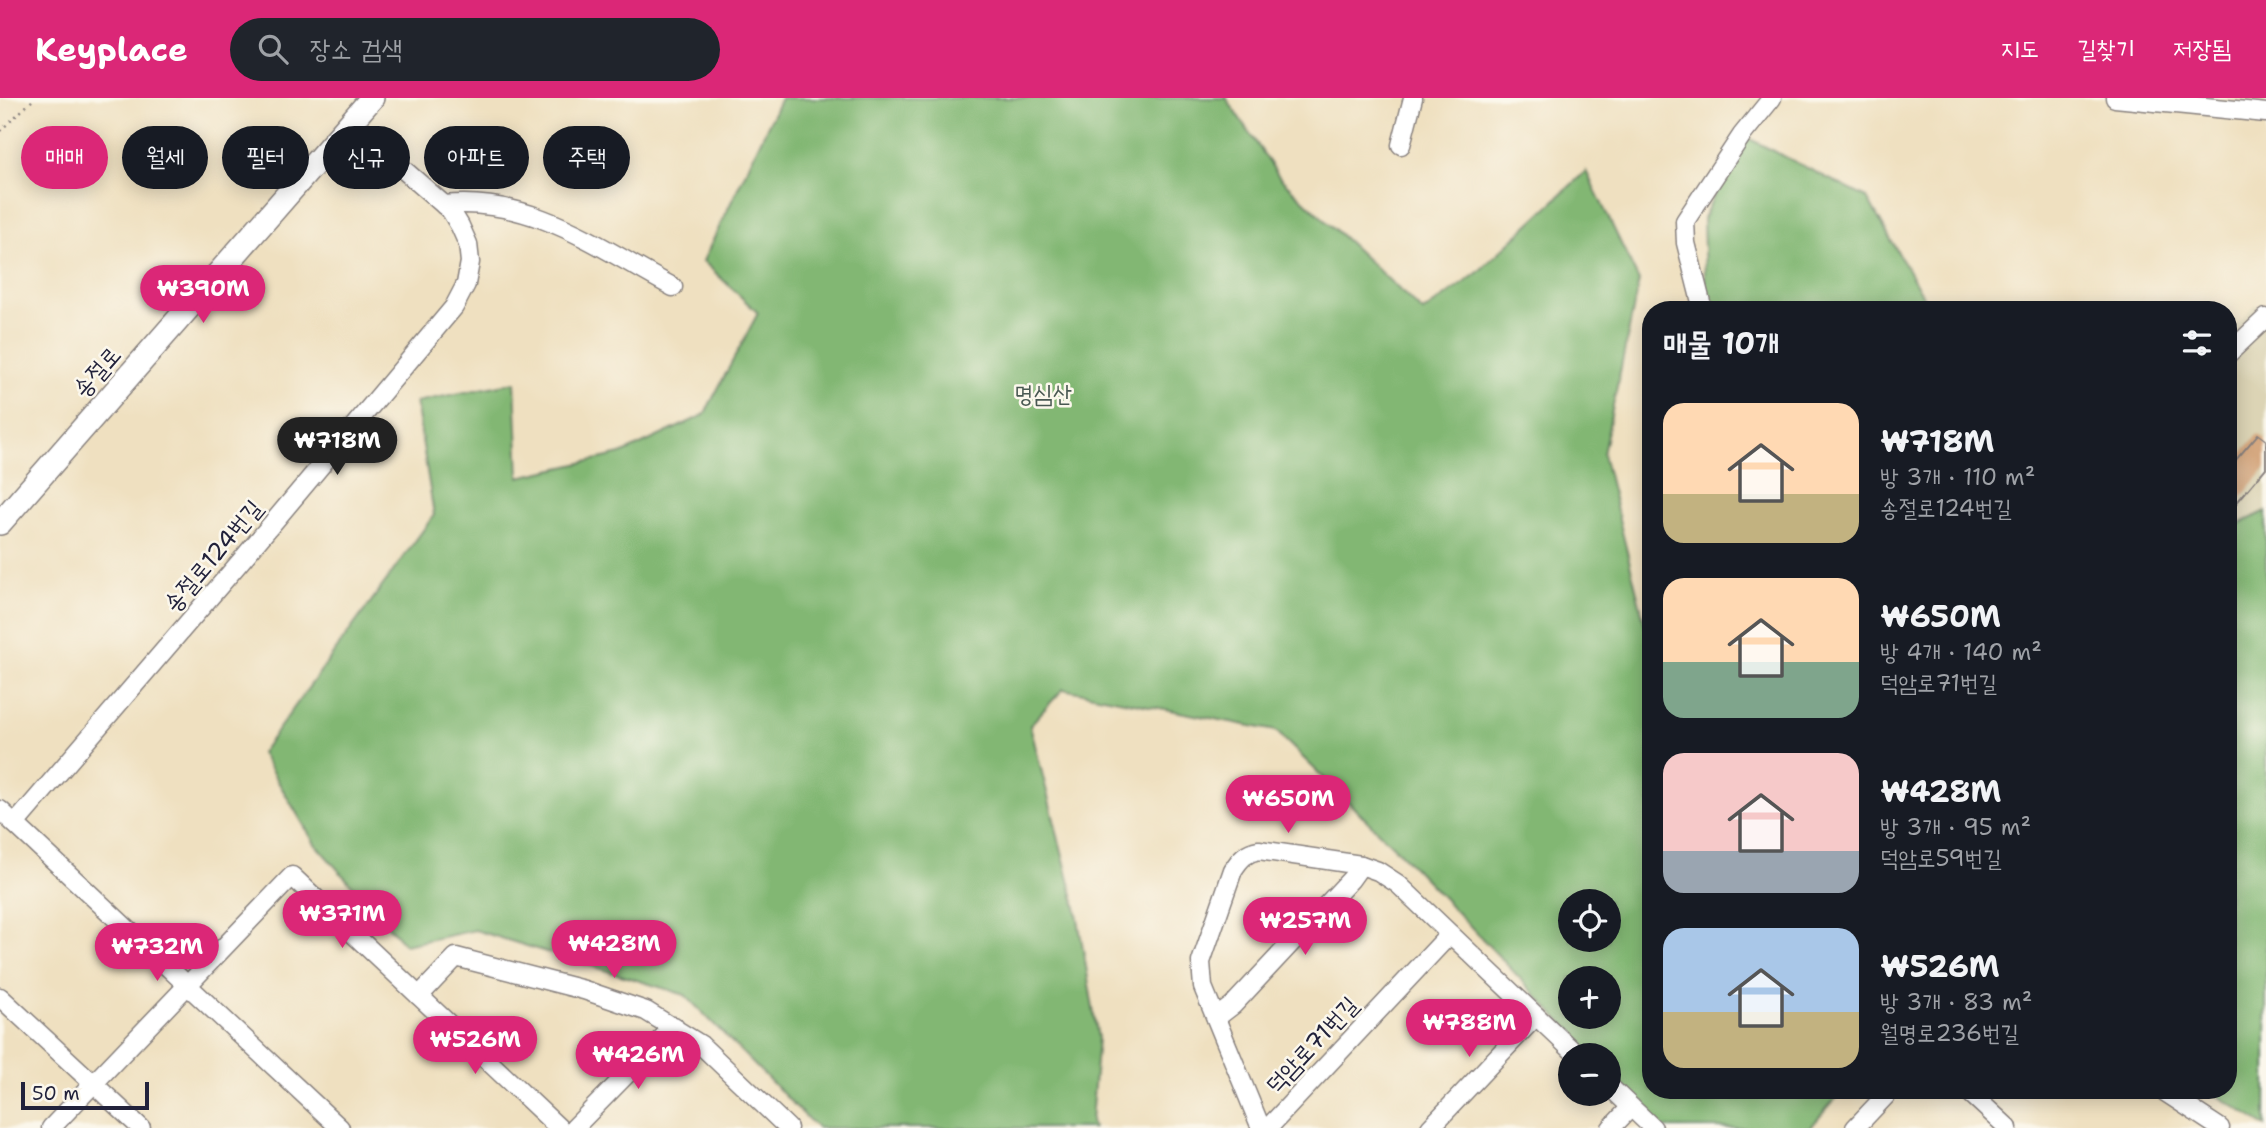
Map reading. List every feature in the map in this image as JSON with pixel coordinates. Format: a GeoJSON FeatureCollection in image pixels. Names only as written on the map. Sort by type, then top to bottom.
{"type":"FeatureCollection","features":[{"type":"Feature","properties":{"kind":"street","name":"송절로"},"geometry":{"type":"LineString","coordinates":[[0,523],[372,98]]}},
{"type":"Feature","properties":{"kind":"street"},"geometry":{"type":"LineString","coordinates":[[1401,145],[1413,98]]}},
{"type":"Feature","properties":{"kind":"street"},"geometry":{"type":"LineString","coordinates":[[1701,301],[1686,243],[1685,221],[1742,135],[1772,98]]}},
{"type":"Feature","properties":{"kind":"street"},"geometry":{"type":"LineString","coordinates":[[2115,98],[2266,113]]}},
{"type":"Feature","properties":{"kind":"street","name":"송절로124번길"},"geometry":{"type":"LineString","coordinates":[[15,824],[249,552],[454,307],[466,284],[470,262],[468,244],[451,211],[350,123]]}},
{"type":"Feature","properties":{"kind":"street"},"geometry":{"type":"LineString","coordinates":[[444,205],[481,203],[547,219],[673,287]]}},
{"type":"Feature","properties":{"kind":"street"},"geometry":{"type":"LineString","coordinates":[[2237,345],[2266,317]]}},
{"type":"Feature","properties":{"kind":"street"},"geometry":{"type":"LineString","coordinates":[[0,810],[340,1128]]}},
{"type":"Feature","properties":{"kind":"street","name":"덕암로71번길"},"geometry":{"type":"LineString","coordinates":[[1261,1128],[1203,987],[1201,962],[1239,860],[1249,852],[1259,850],[1362,864],[1378,871],[1398,884],[1564,1043]]}},
{"type":"Feature","properties":{"kind":"street"},"geometry":{"type":"LineString","coordinates":[[1216,1018],[1233,1004],[1362,864]]}},
{"type":"Feature","properties":{"kind":"street"},"geometry":{"type":"LineString","coordinates":[[51,1128],[292,876],[559,1128]]}},
{"type":"Feature","properties":{"kind":"street","name":"덕암로71번길"},"geometry":{"type":"LineString","coordinates":[[1268,1128],[1450,934]]}},
{"type":"Feature","properties":{"kind":"street"},"geometry":{"type":"LineString","coordinates":[[419,996],[456,957],[584,990],[646,1011],[701,1045],[788,1128]]}},
{"type":"Feature","properties":{"kind":"street"},"geometry":{"type":"LineString","coordinates":[[0,997],[141,1128]]}},
{"type":"Feature","properties":{"kind":"street"},"geometry":{"type":"LineString","coordinates":[[1430,1128],[1535,1016]]}},
{"type":"Feature","properties":{"kind":"street"},"geometry":{"type":"LineString","coordinates":[[574,1128],[674,1026]]}},
{"type":"Feature","properties":{"kind":"street"},"geometry":{"type":"LineString","coordinates":[[1621,1098],[1653,1128]]}},
{"type":"Feature","properties":{"kind":"street"},"geometry":{"type":"LineString","coordinates":[[1855,1128],[1882,1099]]}},
{"type":"Feature","properties":{"kind":"street"},"geometry":{"type":"LineString","coordinates":[[1977,1099],[2008,1128]]}},
{"type":"Feature","properties":{"kind":"street"},"geometry":{"type":"LineString","coordinates":[[2176,1099],[2220,1128]]}},
{"type":"Feature","properties":{"kind":"street"},"geometry":{"type":"LineString","coordinates":[[1611,1128],[1631,1107]]}},
{"type":"Feature","properties":{"kind":"path"},"geometry":{"type":"LineString","coordinates":[[0,131],[35,98]]}},
{"type":"Feature","properties":{"kind":"shaded area"},"geometry":{"type":"Polygon","coordinates":[[[2256,305],[2266,307],[2266,511],[2237,525],[2237,324],[2256,305]]]}},
{"type":"Feature","properties":{"kind":"green space","name":"명심산"},"geometry":{"type":"Polygon","coordinates":[[[781,98],[1226,98],[1280,178],[1423,312],[1476,274],[1586,171],[1639,281],[1603,454],[1642,612],[1642,1099],[1835,1099],[1810,1128],[1662,1128],[1621,1085],[1621,1043],[1582,1043],[1568,1029],[1621,1029],[1621,966],[1558,966],[1558,1018],[1408,861],[1276,731],[1063,689],[1030,725],[1076,907],[1098,1038],[1091,1121],[1093,1128],[817,1128],[685,995],[475,930],[405,945],[315,844],[261,753],[434,515],[416,402],[515,382],[519,477],[621,454],[704,415],[758,313],[703,261],[781,98]]]}},
{"type":"Feature","properties":{"kind":"green space"},"geometry":{"type":"Polygon","coordinates":[[[1742,135],[1867,198],[1926,301],[1706,301],[1703,219],[1742,135]]]}},
{"type":"Feature","properties":{"kind":"green space"},"geometry":{"type":"Polygon","coordinates":[[[2266,511],[2266,1126],[2222,1099],[2237,1099],[2237,525],[2266,511]]]}},
{"type":"Feature","properties":{"kind":"building"},"geometry":{"type":"Polygon","coordinates":[[[2258,434],[2266,440],[2266,468],[2237,502],[2237,458],[2258,434]]]}}]}
